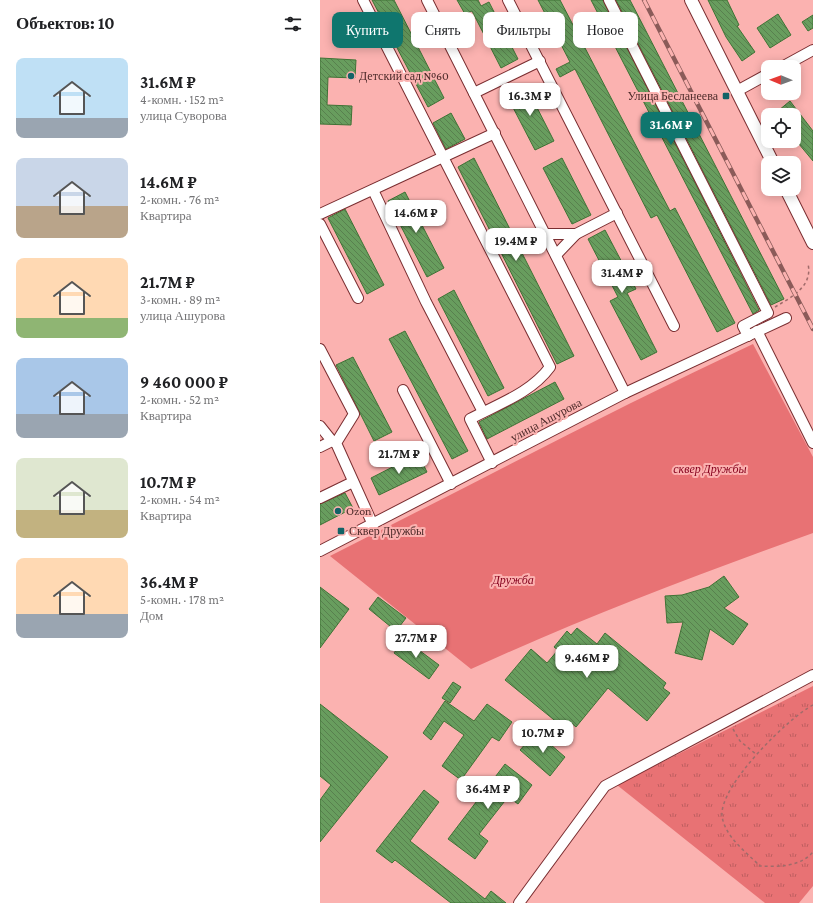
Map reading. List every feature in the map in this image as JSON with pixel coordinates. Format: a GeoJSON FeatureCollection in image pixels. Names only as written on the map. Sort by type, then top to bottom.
{"type":"FeatureCollection","features":[{"type":"Feature","properties":{"kind":"main road"},"geometry":{"type":"LineString","coordinates":[[691,0],[770,156]]}},
{"type":"Feature","properties":{"kind":"main road"},"geometry":{"type":"LineString","coordinates":[[790,196],[813,243]]}},
{"type":"Feature","properties":{"kind":"street"},"geometry":{"type":"LineString","coordinates":[[363,0],[550,367],[542,378],[533,386],[470,419],[492,463]]}},
{"type":"Feature","properties":{"kind":"street"},"geometry":{"type":"LineString","coordinates":[[427,0],[625,393]]}},
{"type":"Feature","properties":{"kind":"street"},"geometry":{"type":"LineString","coordinates":[[508,0],[674,326]]}},
{"type":"Feature","properties":{"kind":"street"},"geometry":{"type":"LineString","coordinates":[[609,0],[768,312],[743,326],[752,334],[813,443]]}},
{"type":"Feature","properties":{"kind":"street"},"geometry":{"type":"LineString","coordinates":[[795,60],[813,50]]}},
{"type":"Feature","properties":{"kind":"street"},"geometry":{"type":"LineString","coordinates":[[474,93],[540,61]]}},
{"type":"Feature","properties":{"kind":"street"},"geometry":{"type":"LineString","coordinates":[[737,91],[761,78]]}},
{"type":"Feature","properties":{"kind":"street"},"geometry":{"type":"LineString","coordinates":[[320,214],[495,133]]}},
{"type":"Feature","properties":{"kind":"street"},"geometry":{"type":"LineString","coordinates":[[373,190],[426,302],[483,412]]}},
{"type":"Feature","properties":{"kind":"street"},"geometry":{"type":"LineString","coordinates":[[556,255],[576,234],[617,213]]}},
{"type":"Feature","properties":{"kind":"street"},"geometry":{"type":"LineString","coordinates":[[320,224],[358,298]]}},
{"type":"Feature","properties":{"kind":"street"},"geometry":{"type":"LineString","coordinates":[[545,234],[576,234]]}},
{"type":"Feature","properties":{"kind":"street","name":"улица Ашурова"},"geometry":{"type":"LineString","coordinates":[[320,551],[373,525],[625,393],[786,318]]}},
{"type":"Feature","properties":{"kind":"street"},"geometry":{"type":"LineString","coordinates":[[320,349],[354,414],[334,442],[320,447]]}},
{"type":"Feature","properties":{"kind":"street"},"geometry":{"type":"LineString","coordinates":[[403,390],[451,484]]}},
{"type":"Feature","properties":{"kind":"street"},"geometry":{"type":"LineString","coordinates":[[320,426],[334,442],[373,525]]}},
{"type":"Feature","properties":{"kind":"street"},"geometry":{"type":"LineString","coordinates":[[320,498],[353,482]]}},
{"type":"Feature","properties":{"kind":"street"},"geometry":{"type":"LineString","coordinates":[[519,903],[605,786],[813,675]]}},
{"type":"Feature","properties":{"kind":"path"},"geometry":{"type":"LineString","coordinates":[[768,312],[799,292],[809,282],[812,272],[808,264]]}},
{"type":"Feature","properties":{"kind":"path"},"geometry":{"type":"LineString","coordinates":[[813,705],[801,712],[757,755],[734,782],[724,801],[722,815],[728,832],[760,866],[780,868],[808,858],[813,852]]}},
{"type":"Feature","properties":{"kind":"path"},"geometry":{"type":"LineString","coordinates":[[728,720],[740,741],[757,755]]}},
{"type":"Feature","properties":{"kind":"green space","name":"сквер Дружбы"},"geometry":{"type":"Polygon","coordinates":[[[753,344],[813,457],[813,533],[640,598],[555,632],[471,669],[330,556],[593,422],[753,344]]]}},
{"type":"Feature","properties":{"kind":"green space"},"geometry":{"type":"Polygon","coordinates":[[[813,686],[813,886],[799,903],[765,903],[617,785],[813,686]]]}},
{"type":"Feature","properties":{"kind":"building"},"geometry":{"type":"Polygon","coordinates":[[[372,0],[394,0],[400,12],[378,12],[372,0]]]}},
{"type":"Feature","properties":{"kind":"building"},"geometry":{"type":"Polygon","coordinates":[[[457,0],[478,0],[481,6],[489,2],[494,12],[483,12],[483,33],[475,17],[475,12],[464,12],[457,0]]]}},
{"type":"Feature","properties":{"kind":"building"},"geometry":{"type":"Polygon","coordinates":[[[538,0],[560,0],[573,25],[573,48],[585,48],[670,211],[675,208],[735,323],[717,332],[657,215],[651,218],[575,69],[560,77],[556,69],[570,62],[563,48],[565,48],[565,12],[544,12],[538,0]]]}},
{"type":"Feature","properties":{"kind":"building"},"geometry":{"type":"Polygon","coordinates":[[[591,0],[603,0],[609,12],[597,12],[591,0]]]}},
{"type":"Feature","properties":{"kind":"building"},"geometry":{"type":"Polygon","coordinates":[[[616,0],[630,0],[636,12],[622,12],[616,0]]]}},
{"type":"Feature","properties":{"kind":"building"},"geometry":{"type":"Polygon","coordinates":[[[708,0],[727,0],[739,25],[737,26],[755,52],[742,61],[726,37],[708,0]]]}},
{"type":"Feature","properties":{"kind":"building"},"geometry":{"type":"Polygon","coordinates":[[[778,14],[791,35],[770,48],[757,28],[778,14]]]}},
{"type":"Feature","properties":{"kind":"building"},"geometry":{"type":"Polygon","coordinates":[[[813,15],[813,28],[808,31],[802,22],[813,15]]]}},
{"type":"Feature","properties":{"kind":"building"},"geometry":{"type":"Polygon","coordinates":[[[638,16],[784,299],[771,305],[638,43],[638,16]]]}},
{"type":"Feature","properties":{"kind":"building"},"geometry":{"type":"Polygon","coordinates":[[[403,18],[411,33],[411,48],[418,48],[444,98],[428,107],[397,48],[403,48],[403,18]]]}},
{"type":"Feature","properties":{"kind":"building"},"geometry":{"type":"Polygon","coordinates":[[[491,48],[512,48],[518,59],[501,68],[491,48]]]}},
{"type":"Feature","properties":{"kind":"building"},"geometry":{"type":"Polygon","coordinates":[[[616,48],[627,48],[759,310],[753,314],[616,48]]]}},
{"type":"Feature","properties":{"kind":"building"},"geometry":{"type":"Polygon","coordinates":[[[320,58],[356,60],[355,78],[328,77],[327,105],[352,106],[351,125],[320,124],[320,58]]]}},
{"type":"Feature","properties":{"kind":"building"},"geometry":{"type":"Polygon","coordinates":[[[525,84],[554,141],[535,150],[506,94],[525,84]]]}},
{"type":"Feature","properties":{"kind":"building"},"geometry":{"type":"Polygon","coordinates":[[[790,101],[795,108],[782,108],[790,101]]]}},
{"type":"Feature","properties":{"kind":"building"},"geometry":{"type":"Polygon","coordinates":[[[451,113],[465,139],[446,149],[433,123],[451,113]]]}},
{"type":"Feature","properties":{"kind":"building"},"geometry":{"type":"Polygon","coordinates":[[[801,115],[813,131],[813,161],[801,146],[801,115]]]}},
{"type":"Feature","properties":{"kind":"building"},"geometry":{"type":"Polygon","coordinates":[[[474,158],[574,356],[557,364],[458,167],[474,158]]]}},
{"type":"Feature","properties":{"kind":"building"},"geometry":{"type":"Polygon","coordinates":[[[562,158],[591,215],[572,224],[543,168],[562,158]]]}},
{"type":"Feature","properties":{"kind":"building"},"geometry":{"type":"Polygon","coordinates":[[[405,192],[444,268],[427,277],[388,201],[405,192]]]}},
{"type":"Feature","properties":{"kind":"building"},"geometry":{"type":"Polygon","coordinates":[[[345,209],[384,285],[367,294],[328,218],[345,209]]]}},
{"type":"Feature","properties":{"kind":"building"},"geometry":{"type":"Polygon","coordinates":[[[605,230],[636,289],[627,293],[657,352],[641,360],[610,301],[618,297],[588,239],[605,230]]]}},
{"type":"Feature","properties":{"kind":"building"},"geometry":{"type":"Polygon","coordinates":[[[454,290],[504,388],[488,396],[438,299],[454,290]]]}},
{"type":"Feature","properties":{"kind":"building"},"geometry":{"type":"Polygon","coordinates":[[[405,331],[468,451],[452,459],[389,339],[405,331]]]}},
{"type":"Feature","properties":{"kind":"building"},"geometry":{"type":"Polygon","coordinates":[[[353,357],[392,432],[374,441],[336,365],[353,357]]]}},
{"type":"Feature","properties":{"kind":"building"},"geometry":{"type":"Polygon","coordinates":[[[555,382],[564,399],[487,439],[479,422],[555,382]]]}},
{"type":"Feature","properties":{"kind":"building"},"geometry":{"type":"Polygon","coordinates":[[[418,454],[427,472],[379,495],[371,478],[418,454]]]}},
{"type":"Feature","properties":{"kind":"building"},"geometry":{"type":"Polygon","coordinates":[[[345,493],[353,508],[320,525],[320,504],[345,493]]]}},
{"type":"Feature","properties":{"kind":"building"},"geometry":{"type":"Polygon","coordinates":[[[724,576],[739,597],[724,608],[748,624],[733,645],[710,629],[702,660],[675,653],[683,622],[667,623],[665,596],[682,595],[709,587],[724,576]]]}},
{"type":"Feature","properties":{"kind":"building"},"geometry":{"type":"Polygon","coordinates":[[[320,587],[349,609],[320,648],[320,587]]]}},
{"type":"Feature","properties":{"kind":"building"},"geometry":{"type":"Polygon","coordinates":[[[378,597],[406,618],[396,631],[369,609],[378,597]]]}},
{"type":"Feature","properties":{"kind":"building"},"geometry":{"type":"Polygon","coordinates":[[[577,628],[597,644],[605,633],[666,683],[663,688],[670,693],[647,721],[608,688],[576,727],[569,721],[564,728],[505,680],[531,649],[547,663],[558,650],[554,647],[567,631],[571,635],[577,628]]]}},
{"type":"Feature","properties":{"kind":"building"},"geometry":{"type":"Polygon","coordinates":[[[404,639],[439,665],[429,679],[394,653],[404,639]]]}},
{"type":"Feature","properties":{"kind":"building"},"geometry":{"type":"Polygon","coordinates":[[[453,682],[461,687],[450,703],[442,698],[453,682]]]}},
{"type":"Feature","properties":{"kind":"building"},"geometry":{"type":"Polygon","coordinates":[[[445,701],[474,721],[487,704],[512,722],[499,741],[492,737],[461,780],[442,766],[464,735],[444,721],[431,740],[423,733],[445,701]]]}},
{"type":"Feature","properties":{"kind":"building"},"geometry":{"type":"Polygon","coordinates":[[[320,704],[388,757],[320,842],[320,800],[331,785],[320,776],[320,704]]]}},
{"type":"Feature","properties":{"kind":"building"},"geometry":{"type":"Polygon","coordinates":[[[536,732],[565,757],[550,776],[520,750],[536,732]]]}},
{"type":"Feature","properties":{"kind":"building"},"geometry":{"type":"Polygon","coordinates":[[[505,764],[532,785],[518,804],[508,797],[479,834],[488,841],[475,859],[448,839],[505,764]]]}},
{"type":"Feature","properties":{"kind":"building"},"geometry":{"type":"Polygon","coordinates":[[[424,790],[439,802],[410,841],[485,899],[491,891],[506,903],[451,903],[395,860],[392,863],[376,851],[424,790]]]}},
{"type":"Feature","properties":{"kind":"railway"},"geometry":{"type":"LineString","coordinates":[[644,0],[813,329]]}},
{"type":"Feature","properties":{"kind":"place","name":"Детский сад №60"},"geometry":{"type":"Point","coordinates":[351,76]}},
{"type":"Feature","properties":{"kind":"place","name":"Улица Бесланеева"},"geometry":{"type":"Point","coordinates":[726,96]}},
{"type":"Feature","properties":{"kind":"place","name":"Ozon"},"geometry":{"type":"Point","coordinates":[338,511]}},
{"type":"Feature","properties":{"kind":"place","name":"Сквер Дружбы"},"geometry":{"type":"Point","coordinates":[341,531]}},
{"type":"Feature","properties":{"kind":"park label","name":"Дружба"},"geometry":{"type":"Point","coordinates":[513,580]}}]}
